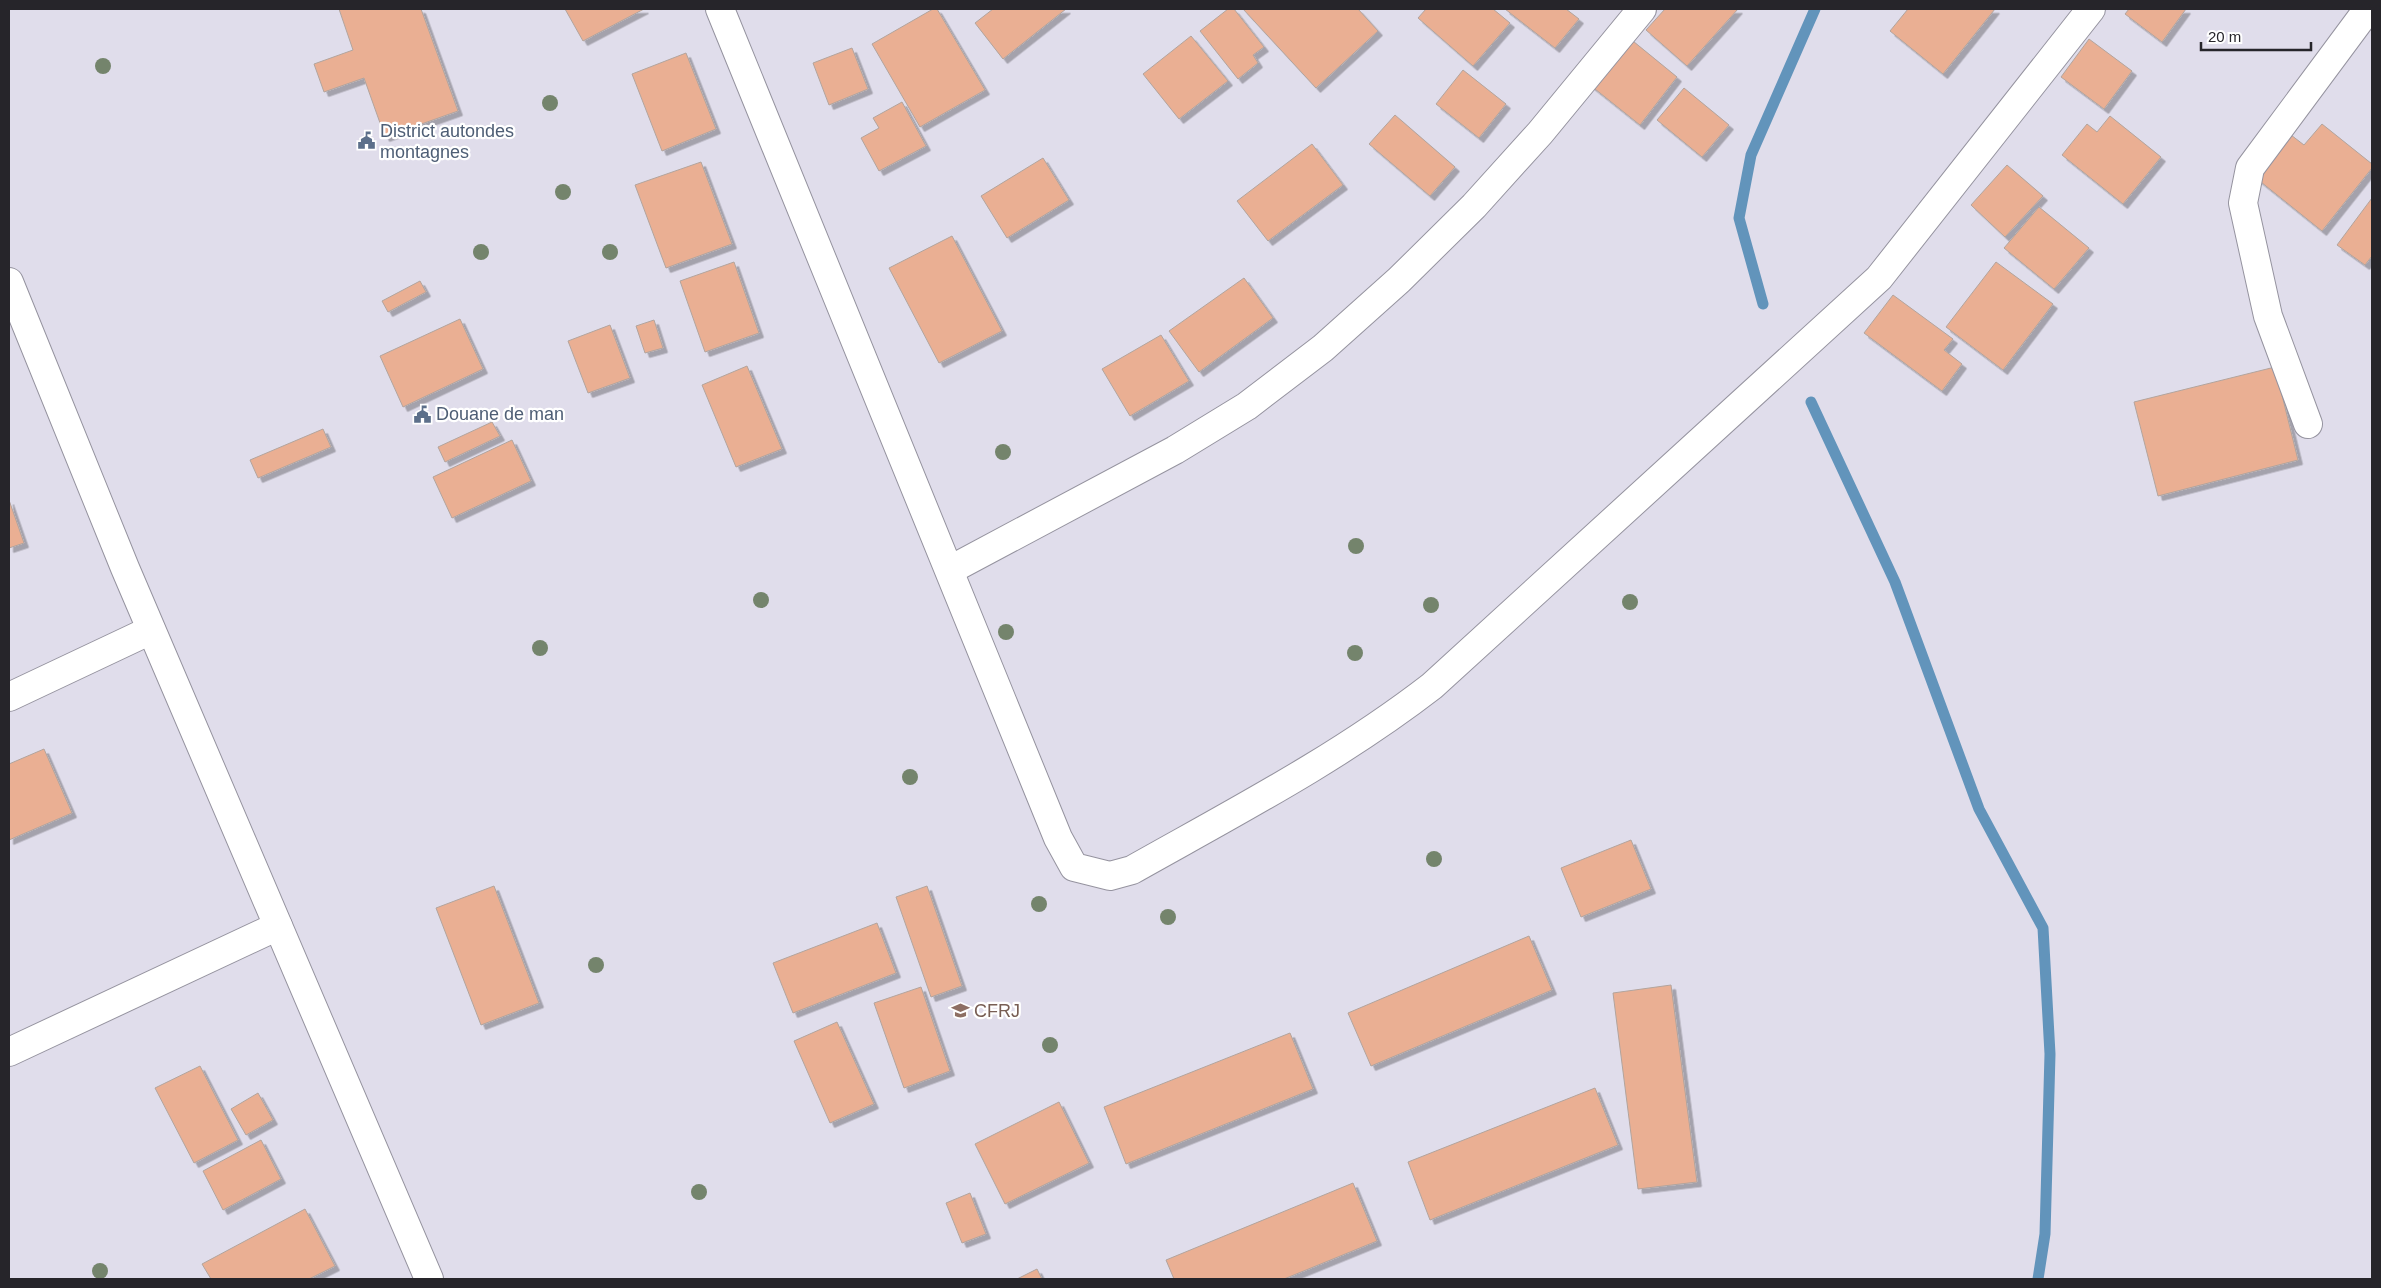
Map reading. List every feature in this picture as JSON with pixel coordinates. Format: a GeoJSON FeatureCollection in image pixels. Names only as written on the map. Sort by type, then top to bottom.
{"type":"FeatureCollection","features":[{"type":"Feature","properties":{"kind":"street"},"geometry":{"type":"LineString","coordinates":[[720,9],[1058,838],[1074,867],[1110,876],[1132,870],[1356,741],[1432,686],[1879,278],[2092,9]]}},
{"type":"Feature","properties":{"kind":"street"},"geometry":{"type":"LineString","coordinates":[[950,570],[1175,450],[1248,406],[1323,348],[1399,280],[1474,206],[1540,133],[1642,9]]}},
{"type":"Feature","properties":{"kind":"street"},"geometry":{"type":"LineString","coordinates":[[2308,424],[2268,316],[2244,203],[2250,168],[2368,9]]}},
{"type":"Feature","properties":{"kind":"street"},"geometry":{"type":"LineString","coordinates":[[12,298],[429,1279]]}},
{"type":"Feature","properties":{"kind":"street"},"geometry":{"type":"LineString","coordinates":[[9,697],[152,630]]}},
{"type":"Feature","properties":{"kind":"street"},"geometry":{"type":"LineString","coordinates":[[9,1052],[278,926]]}},
{"type":"Feature","properties":{"kind":"building"},"geometry":{"type":"Polygon","coordinates":[[[339,9],[421,9],[458,111],[385,137],[364,78],[324,92],[314,64],[353,50],[339,9]]]}},
{"type":"Feature","properties":{"kind":"building"},"geometry":{"type":"Polygon","coordinates":[[[565,9],[644,9],[583,41],[565,9]]]}},
{"type":"Feature","properties":{"kind":"building"},"geometry":{"type":"Polygon","coordinates":[[[933,9],[937,9],[985,90],[920,127],[872,44],[933,9]]]}},
{"type":"Feature","properties":{"kind":"building"},"geometry":{"type":"Polygon","coordinates":[[[993,9],[1066,9],[1003,59],[975,23],[993,9]]]}},
{"type":"Feature","properties":{"kind":"building"},"geometry":{"type":"Polygon","coordinates":[[[1228,9],[1234,9],[1264,47],[1253,55],[1258,63],[1238,79],[1200,31],[1228,9]]]}},
{"type":"Feature","properties":{"kind":"building"},"geometry":{"type":"Polygon","coordinates":[[[1243,9],[1358,9],[1378,31],[1316,88],[1243,9]]]}},
{"type":"Feature","properties":{"kind":"building"},"geometry":{"type":"Polygon","coordinates":[[[1426,9],[1493,9],[1510,23],[1473,66],[1418,18],[1426,9]]]}},
{"type":"Feature","properties":{"kind":"building"},"geometry":{"type":"Polygon","coordinates":[[[1505,9],[1566,9],[1579,19],[1555,48],[1505,9]]]}},
{"type":"Feature","properties":{"kind":"building"},"geometry":{"type":"Polygon","coordinates":[[[1665,9],[1738,9],[1687,66],[1646,30],[1665,9]]]}},
{"type":"Feature","properties":{"kind":"building"},"geometry":{"type":"Polygon","coordinates":[[[1908,9],[1995,9],[1943,74],[1890,31],[1908,9]]]}},
{"type":"Feature","properties":{"kind":"building"},"geometry":{"type":"Polygon","coordinates":[[[2129,9],[2186,9],[2162,42],[2125,14],[2129,9]]]}},
{"type":"Feature","properties":{"kind":"building"},"geometry":{"type":"Polygon","coordinates":[[[1191,36],[1228,81],[1179,119],[1143,74],[1191,36]]]}},
{"type":"Feature","properties":{"kind":"building"},"geometry":{"type":"Polygon","coordinates":[[[1628,37],[1677,77],[1640,125],[1590,85],[1628,37]]]}},
{"type":"Feature","properties":{"kind":"building"},"geometry":{"type":"Polygon","coordinates":[[[2089,39],[2132,71],[2104,109],[2061,77],[2089,39]]]}},
{"type":"Feature","properties":{"kind":"building"},"geometry":{"type":"Polygon","coordinates":[[[852,48],[868,89],[829,105],[813,63],[852,48]]]}},
{"type":"Feature","properties":{"kind":"building"},"geometry":{"type":"Polygon","coordinates":[[[686,53],[716,129],[662,151],[632,74],[686,53]]]}},
{"type":"Feature","properties":{"kind":"building"},"geometry":{"type":"Polygon","coordinates":[[[1463,70],[1506,104],[1479,138],[1436,104],[1463,70]]]}},
{"type":"Feature","properties":{"kind":"building"},"geometry":{"type":"Polygon","coordinates":[[[1684,88],[1729,125],[1702,157],[1657,120],[1684,88]]]}},
{"type":"Feature","properties":{"kind":"building"},"geometry":{"type":"Polygon","coordinates":[[[902,102],[926,146],[879,171],[861,138],[879,128],[873,118],[902,102]]]}},
{"type":"Feature","properties":{"kind":"building"},"geometry":{"type":"Polygon","coordinates":[[[1395,115],[1455,167],[1430,196],[1369,144],[1395,115]]]}},
{"type":"Feature","properties":{"kind":"building"},"geometry":{"type":"Polygon","coordinates":[[[2110,116],[2161,157],[2123,204],[2062,155],[2087,124],[2097,132],[2110,116]]]}},
{"type":"Feature","properties":{"kind":"building"},"geometry":{"type":"Polygon","coordinates":[[[2322,124],[2372,164],[2372,168],[2322,231],[2256,178],[2291,135],[2304,145],[2322,124]]]}},
{"type":"Feature","properties":{"kind":"building"},"geometry":{"type":"Polygon","coordinates":[[[1312,144],[1343,185],[1268,241],[1237,201],[1312,144]]]}},
{"type":"Feature","properties":{"kind":"building"},"geometry":{"type":"Polygon","coordinates":[[[1043,158],[1069,200],[1007,238],[981,196],[1043,158]]]}},
{"type":"Feature","properties":{"kind":"building"},"geometry":{"type":"Polygon","coordinates":[[[701,162],[732,244],[666,268],[635,185],[701,162]]]}},
{"type":"Feature","properties":{"kind":"building"},"geometry":{"type":"Polygon","coordinates":[[[2007,165],[2043,196],[2005,237],[1971,205],[2007,165]]]}},
{"type":"Feature","properties":{"kind":"building"},"geometry":{"type":"Polygon","coordinates":[[[2372,198],[2372,256],[2365,265],[2337,245],[2372,198]]]}},
{"type":"Feature","properties":{"kind":"building"},"geometry":{"type":"Polygon","coordinates":[[[2039,207],[2089,248],[2054,289],[2004,248],[2039,207]]]}},
{"type":"Feature","properties":{"kind":"building"},"geometry":{"type":"Polygon","coordinates":[[[952,236],[1002,331],[939,363],[889,268],[952,236]]]}},
{"type":"Feature","properties":{"kind":"building"},"geometry":{"type":"Polygon","coordinates":[[[734,262],[759,333],[705,352],[680,281],[734,262]]]}},
{"type":"Feature","properties":{"kind":"building"},"geometry":{"type":"Polygon","coordinates":[[[1996,262],[2053,304],[2003,370],[1946,327],[1996,262]]]}},
{"type":"Feature","properties":{"kind":"building"},"geometry":{"type":"Polygon","coordinates":[[[1244,278],[1273,318],[1199,372],[1169,331],[1244,278]]]}},
{"type":"Feature","properties":{"kind":"building"},"geometry":{"type":"Polygon","coordinates":[[[420,281],[426,292],[388,312],[382,301],[420,281]]]}},
{"type":"Feature","properties":{"kind":"building"},"geometry":{"type":"Polygon","coordinates":[[[1893,295],[1953,339],[1944,350],[1962,364],[1942,391],[1864,333],[1893,295]]]}},
{"type":"Feature","properties":{"kind":"building"},"geometry":{"type":"Polygon","coordinates":[[[460,319],[483,369],[403,407],[380,356],[460,319]]]}},
{"type":"Feature","properties":{"kind":"building"},"geometry":{"type":"Polygon","coordinates":[[[654,320],[663,348],[645,353],[636,326],[654,320]]]}},
{"type":"Feature","properties":{"kind":"building"},"geometry":{"type":"Polygon","coordinates":[[[610,325],[630,378],[588,393],[568,341],[610,325]]]}},
{"type":"Feature","properties":{"kind":"building"},"geometry":{"type":"Polygon","coordinates":[[[1161,335],[1189,381],[1130,416],[1102,369],[1161,335]]]}},
{"type":"Feature","properties":{"kind":"building"},"geometry":{"type":"Polygon","coordinates":[[[747,366],[782,449],[736,467],[702,385],[747,366]]]}},
{"type":"Feature","properties":{"kind":"building"},"geometry":{"type":"Polygon","coordinates":[[[2275,367],[2298,460],[2158,496],[2134,402],[2275,367]]]}},
{"type":"Feature","properties":{"kind":"building"},"geometry":{"type":"Polygon","coordinates":[[[492,422],[500,436],[445,462],[438,447],[492,422]]]}},
{"type":"Feature","properties":{"kind":"building"},"geometry":{"type":"Polygon","coordinates":[[[323,429],[331,447],[258,478],[250,460],[323,429]]]}},
{"type":"Feature","properties":{"kind":"building"},"geometry":{"type":"Polygon","coordinates":[[[512,440],[531,481],[452,518],[433,477],[512,440]]]}},
{"type":"Feature","properties":{"kind":"building"},"geometry":{"type":"Polygon","coordinates":[[[9,500],[24,543],[9,548],[9,500]]]}},
{"type":"Feature","properties":{"kind":"building"},"geometry":{"type":"Polygon","coordinates":[[[44,749],[72,813],[9,840],[9,764],[44,749]]]}},
{"type":"Feature","properties":{"kind":"building"},"geometry":{"type":"Polygon","coordinates":[[[1631,840],[1651,889],[1581,917],[1561,868],[1631,840]]]}},
{"type":"Feature","properties":{"kind":"building"},"geometry":{"type":"Polygon","coordinates":[[[494,886],[539,1003],[481,1025],[436,908],[494,886]]]}},
{"type":"Feature","properties":{"kind":"building"},"geometry":{"type":"Polygon","coordinates":[[[927,886],[962,986],[931,997],[896,897],[927,886]]]}},
{"type":"Feature","properties":{"kind":"building"},"geometry":{"type":"Polygon","coordinates":[[[877,923],[896,973],[793,1013],[773,963],[877,923]]]}},
{"type":"Feature","properties":{"kind":"building"},"geometry":{"type":"Polygon","coordinates":[[[1529,936],[1552,990],[1371,1066],[1348,1013],[1529,936]]]}},
{"type":"Feature","properties":{"kind":"building"},"geometry":{"type":"Polygon","coordinates":[[[1671,985],[1697,1182],[1638,1189],[1613,993],[1671,985]]]}},
{"type":"Feature","properties":{"kind":"building"},"geometry":{"type":"Polygon","coordinates":[[[921,987],[950,1071],[904,1088],[874,1003],[921,987]]]}},
{"type":"Feature","properties":{"kind":"building"},"geometry":{"type":"Polygon","coordinates":[[[837,1022],[874,1104],[830,1123],[794,1041],[837,1022]]]}},
{"type":"Feature","properties":{"kind":"building"},"geometry":{"type":"Polygon","coordinates":[[[1290,1033],[1313,1089],[1126,1164],[1104,1107],[1290,1033]]]}},
{"type":"Feature","properties":{"kind":"building"},"geometry":{"type":"Polygon","coordinates":[[[200,1066],[238,1140],[194,1163],[155,1088],[200,1066]]]}},
{"type":"Feature","properties":{"kind":"building"},"geometry":{"type":"Polygon","coordinates":[[[1595,1088],[1618,1145],[1430,1220],[1408,1162],[1595,1088]]]}},
{"type":"Feature","properties":{"kind":"building"},"geometry":{"type":"Polygon","coordinates":[[[258,1093],[273,1120],[246,1135],[231,1109],[258,1093]]]}},
{"type":"Feature","properties":{"kind":"building"},"geometry":{"type":"Polygon","coordinates":[[[1059,1102],[1089,1163],[1005,1204],[975,1144],[1059,1102]]]}},
{"type":"Feature","properties":{"kind":"building"},"geometry":{"type":"Polygon","coordinates":[[[261,1140],[281,1179],[223,1210],[203,1171],[261,1140]]]}},
{"type":"Feature","properties":{"kind":"building"},"geometry":{"type":"Polygon","coordinates":[[[1353,1183],[1377,1241],[1284,1279],[1174,1279],[1166,1260],[1353,1183]]]}},
{"type":"Feature","properties":{"kind":"building"},"geometry":{"type":"Polygon","coordinates":[[[970,1193],[986,1234],[962,1243],[946,1203],[970,1193]]]}},
{"type":"Feature","properties":{"kind":"building"},"geometry":{"type":"Polygon","coordinates":[[[305,1209],[335,1266],[309,1279],[211,1279],[202,1264],[305,1209]]]}},
{"type":"Feature","properties":{"kind":"building"},"geometry":{"type":"Polygon","coordinates":[[[1037,1269],[1042,1279],[1017,1279],[1037,1269]]]}},
{"type":"Feature","properties":{"kind":"waterway"},"geometry":{"type":"LineString","coordinates":[[1763,304],[1739,218],[1751,155],[1815,9]]}},
{"type":"Feature","properties":{"kind":"waterway"},"geometry":{"type":"LineString","coordinates":[[1811,402],[1895,582],[1979,809],[2043,928],[2050,1054],[2045,1234],[2038,1279]]}},
{"type":"Feature","properties":{"kind":"place","name":"District autondes montagnes"},"geometry":{"type":"Point","coordinates":[366,141]}},
{"type":"Feature","properties":{"kind":"place","name":"Douane de man"},"geometry":{"type":"Point","coordinates":[422,414]}},
{"type":"Feature","properties":{"kind":"place","name":"CFRJ"},"geometry":{"type":"Point","coordinates":[960,1011]}}]}
